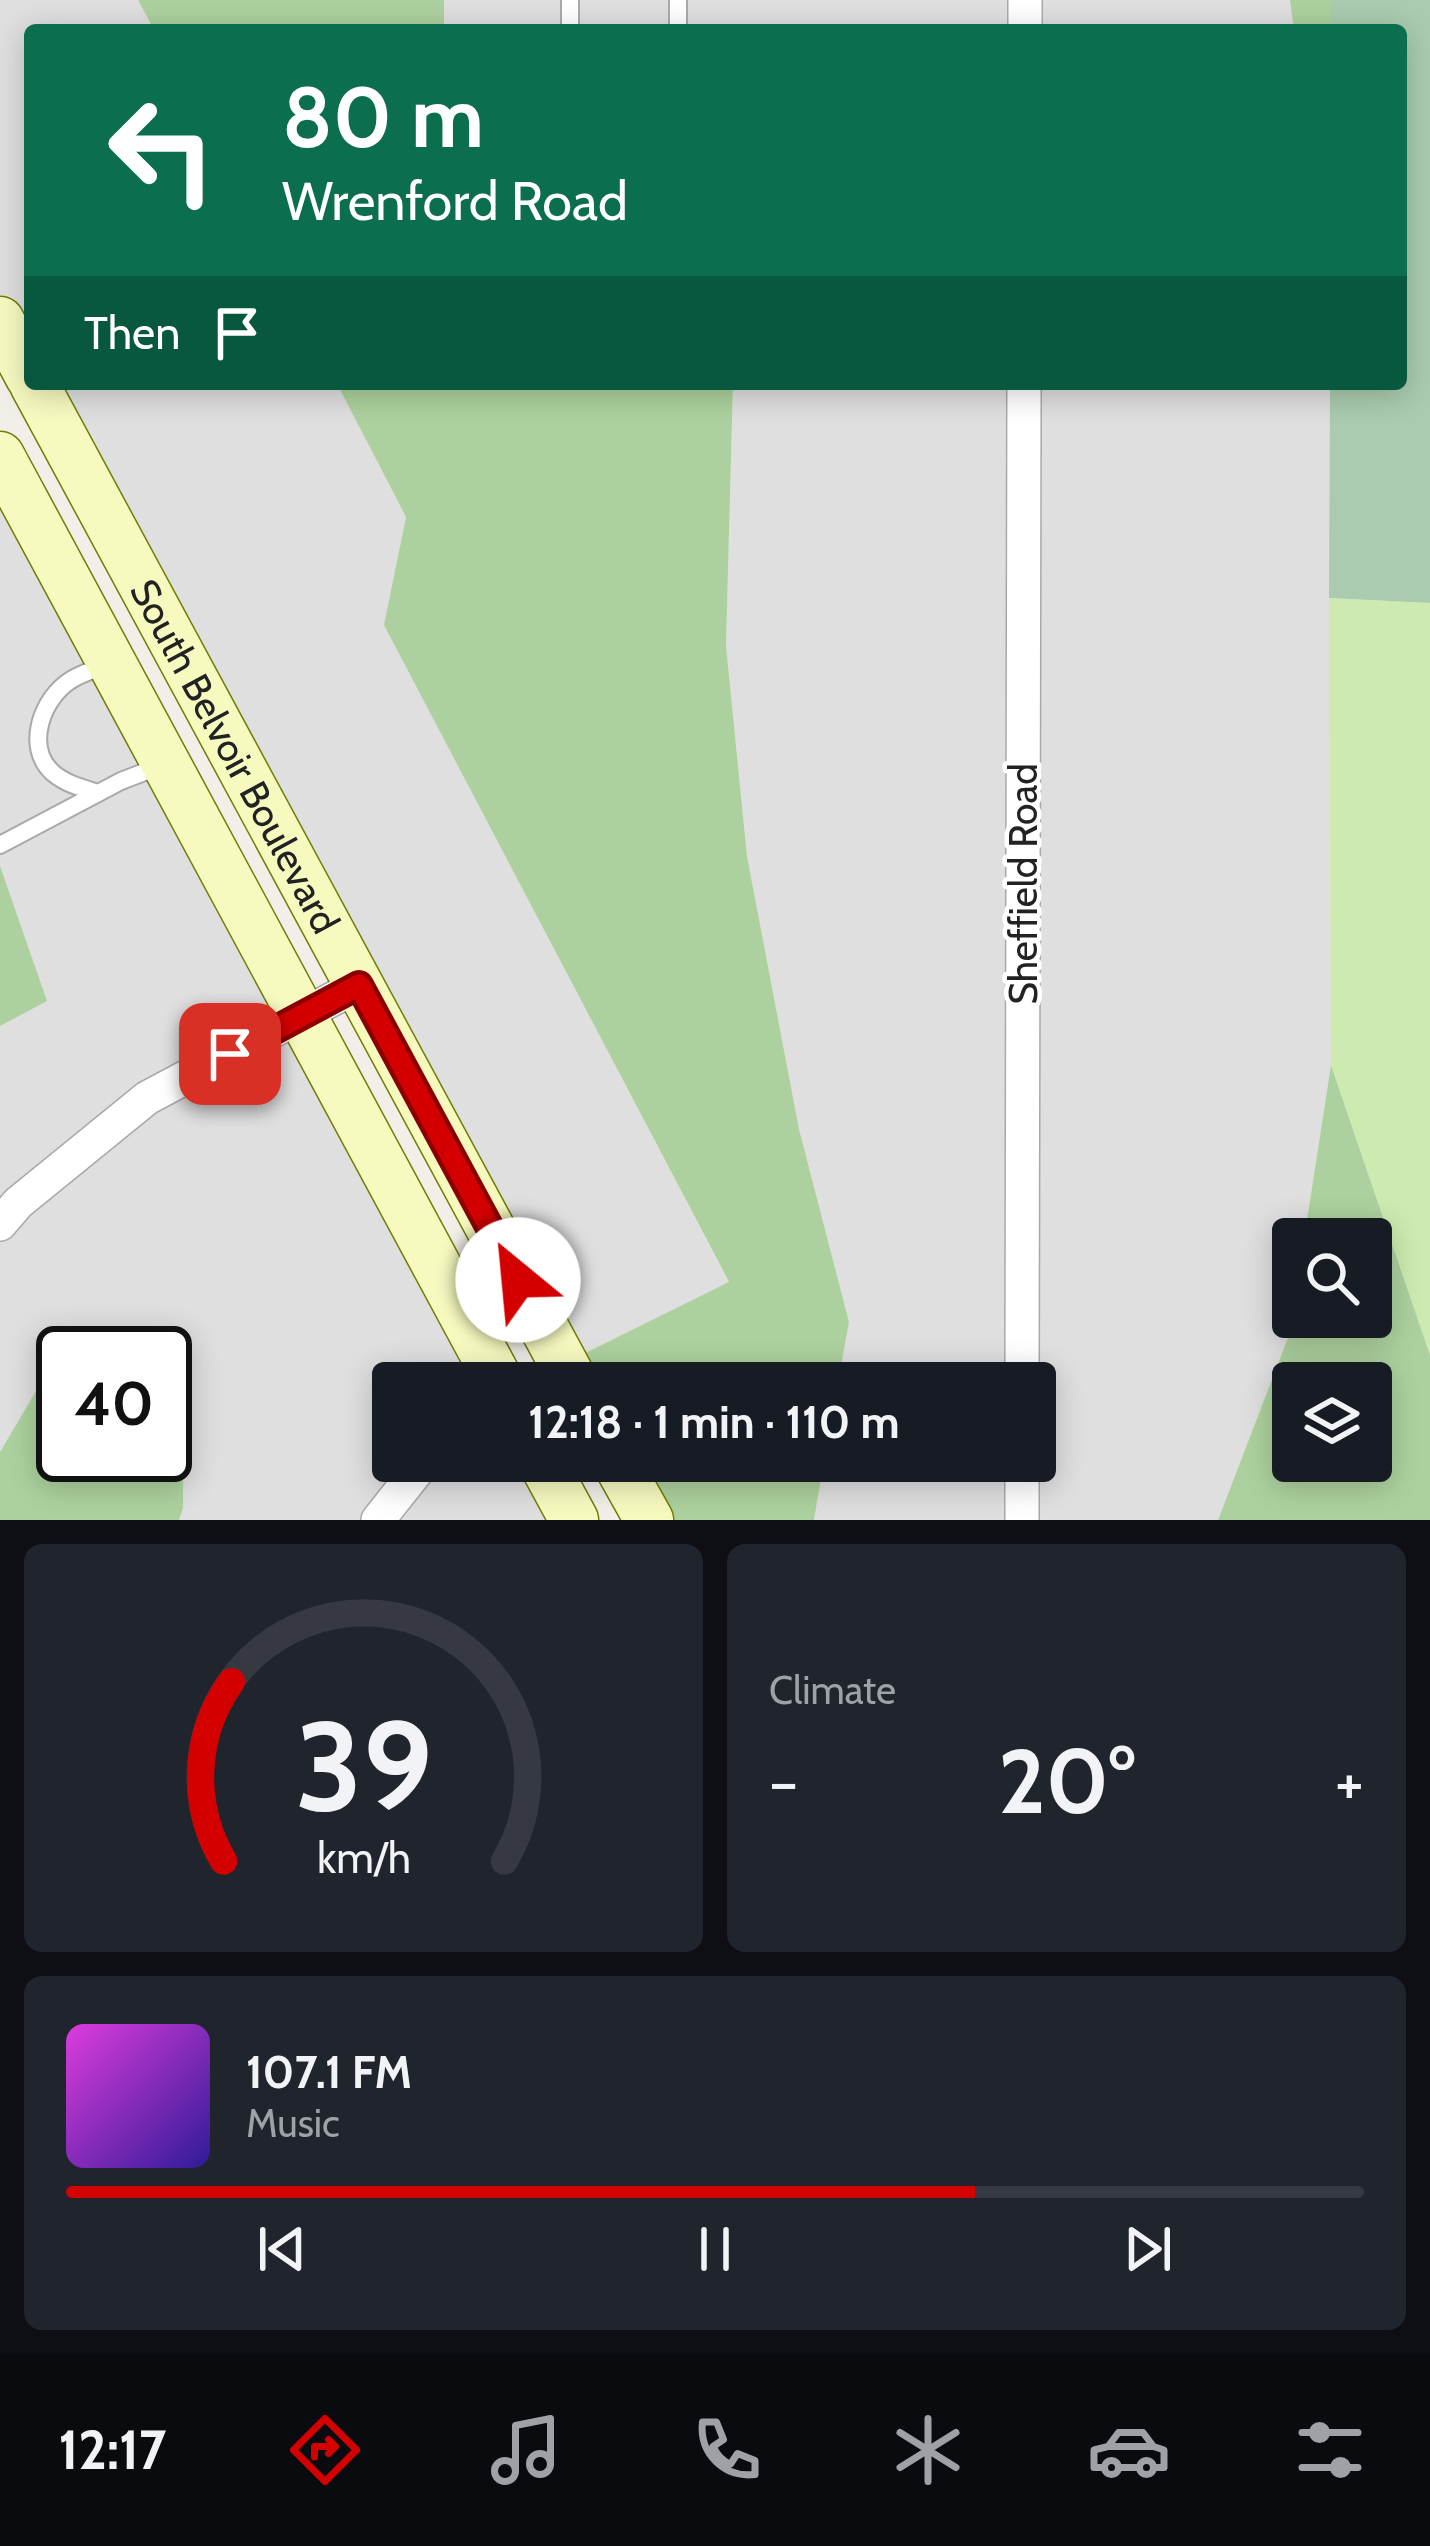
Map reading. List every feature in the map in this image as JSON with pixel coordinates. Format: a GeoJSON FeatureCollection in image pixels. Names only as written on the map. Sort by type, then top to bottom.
{"type":"FeatureCollection","features":[{"type":"Feature","properties":{"kind":"street","name":"South Belvoir Boulevard"},"geometry":{"type":"LineString","coordinates":[[0,321],[24,365]]}},
{"type":"Feature","properties":{"kind":"street","name":"South Belvoir Boulevard"},"geometry":{"type":"LineString","coordinates":[[37,390],[562,1362]]}},
{"type":"Feature","properties":{"kind":"street","name":"Sheffield Road"},"geometry":{"type":"LineString","coordinates":[[1022,1362],[1024,390]]}},
{"type":"Feature","properties":{"kind":"street","name":"South Belvoir Boulevard"},"geometry":{"type":"LineString","coordinates":[[0,456],[489,1362]]}},
{"type":"Feature","properties":{"kind":"street"},"geometry":{"type":"LineString","coordinates":[[0,1224],[18,1203],[147,1098],[359,985]]}},
{"type":"Feature","properties":{"kind":"street"},"geometry":{"type":"LineString","coordinates":[[379,1520],[408,1482]]}},
{"type":"Feature","properties":{"kind":"street"},"geometry":{"type":"LineString","coordinates":[[553,1482],[574,1520]]}},
{"type":"Feature","properties":{"kind":"street"},"geometry":{"type":"LineString","coordinates":[[628,1482],[649,1520]]}},
{"type":"Feature","properties":{"kind":"street"},"geometry":{"type":"LineString","coordinates":[[1022,1482],[1022,1520]]}},
{"type":"Feature","properties":{"kind":"lane"},"geometry":{"type":"LineString","coordinates":[[98,793],[76,787],[53,772],[41,758],[38,737],[52,697],[68,682],[113,663]]}},
{"type":"Feature","properties":{"kind":"lane"},"geometry":{"type":"LineString","coordinates":[[0,844],[166,763]]}},
{"type":"Feature","properties":{"kind":"shaded area"},"geometry":{"type":"Polygon","coordinates":[[[0,0],[138,0],[151,24],[24,24],[24,366],[0,321],[0,0]]]}},
{"type":"Feature","properties":{"kind":"shaded area"},"geometry":{"type":"Polygon","coordinates":[[[444,0],[1331,0],[1331,24],[444,24],[444,0]]]}},
{"type":"Feature","properties":{"kind":"shaded area"},"geometry":{"type":"Polygon","coordinates":[[[37,390],[340,390],[406,517],[385,625],[729,1283],[562,1362],[37,390]]]}},
{"type":"Feature","properties":{"kind":"shaded area"},"geometry":{"type":"Polygon","coordinates":[[[733,390],[1330,390],[1331,1065],[1307,1218],[1272,1218],[1272,1338],[1288,1338],[1279,1362],[1272,1362],[1272,1379],[1218,1520],[814,1520],[820,1482],[1056,1482],[1056,1362],[842,1362],[849,1322],[799,1129],[747,856],[726,645],[733,390]]]}},
{"type":"Feature","properties":{"kind":"shaded area"},"geometry":{"type":"Polygon","coordinates":[[[0,456],[489,1362],[372,1362],[372,1482],[553,1482],[574,1520],[0,1520],[0,456]]]}},
{"type":"Feature","properties":{"kind":"green space"},"geometry":{"type":"Polygon","coordinates":[[[138,0],[444,0],[444,24],[151,24],[138,0]]]}},
{"type":"Feature","properties":{"kind":"green space"},"geometry":{"type":"Polygon","coordinates":[[[1290,0],[1331,0],[1331,24],[1293,24],[1290,0]]]}},
{"type":"Feature","properties":{"kind":"green space"},"geometry":{"type":"Polygon","coordinates":[[[1331,0],[1430,0],[1430,603],[1329,598],[1330,390],[1407,390],[1407,24],[1331,24],[1331,0]]]}},
{"type":"Feature","properties":{"kind":"green space"},"geometry":{"type":"Polygon","coordinates":[[[340,390],[733,390],[726,645],[747,856],[799,1129],[849,1322],[842,1362],[567,1362],[729,1282],[384,625],[406,517],[340,390]]]}},
{"type":"Feature","properties":{"kind":"green space"},"geometry":{"type":"Polygon","coordinates":[[[1329,598],[1430,603],[1430,1355],[1392,1244],[1392,1218],[1383,1218],[1331,1065],[1329,598]]]}},
{"type":"Feature","properties":{"kind":"green space"},"geometry":{"type":"Polygon","coordinates":[[[0,866],[47,1001],[0,1026],[0,866]]]}},
{"type":"Feature","properties":{"kind":"green space"},"geometry":{"type":"Polygon","coordinates":[[[1331,1065],[1383,1218],[1307,1218],[1331,1065]]]}},
{"type":"Feature","properties":{"kind":"green space"},"geometry":{"type":"Polygon","coordinates":[[[1392,1244],[1430,1355],[1430,1520],[1218,1520],[1272,1379],[1272,1482],[1392,1482],[1392,1362],[1279,1362],[1288,1338],[1392,1338],[1392,1244]]]}},
{"type":"Feature","properties":{"kind":"green space"},"geometry":{"type":"Polygon","coordinates":[[[36,1391],[36,1482],[183,1482],[179,1520],[0,1520],[0,1452],[36,1391]]]}},
{"type":"Feature","properties":{"kind":"green space"},"geometry":{"type":"Polygon","coordinates":[[[628,1482],[820,1482],[814,1520],[649,1520],[628,1482]]]}},
{"type":"Feature","properties":{"kind":"route"},"geometry":{"type":"LineString","coordinates":[[230,1054],[359,985],[518,1280]]}}]}
